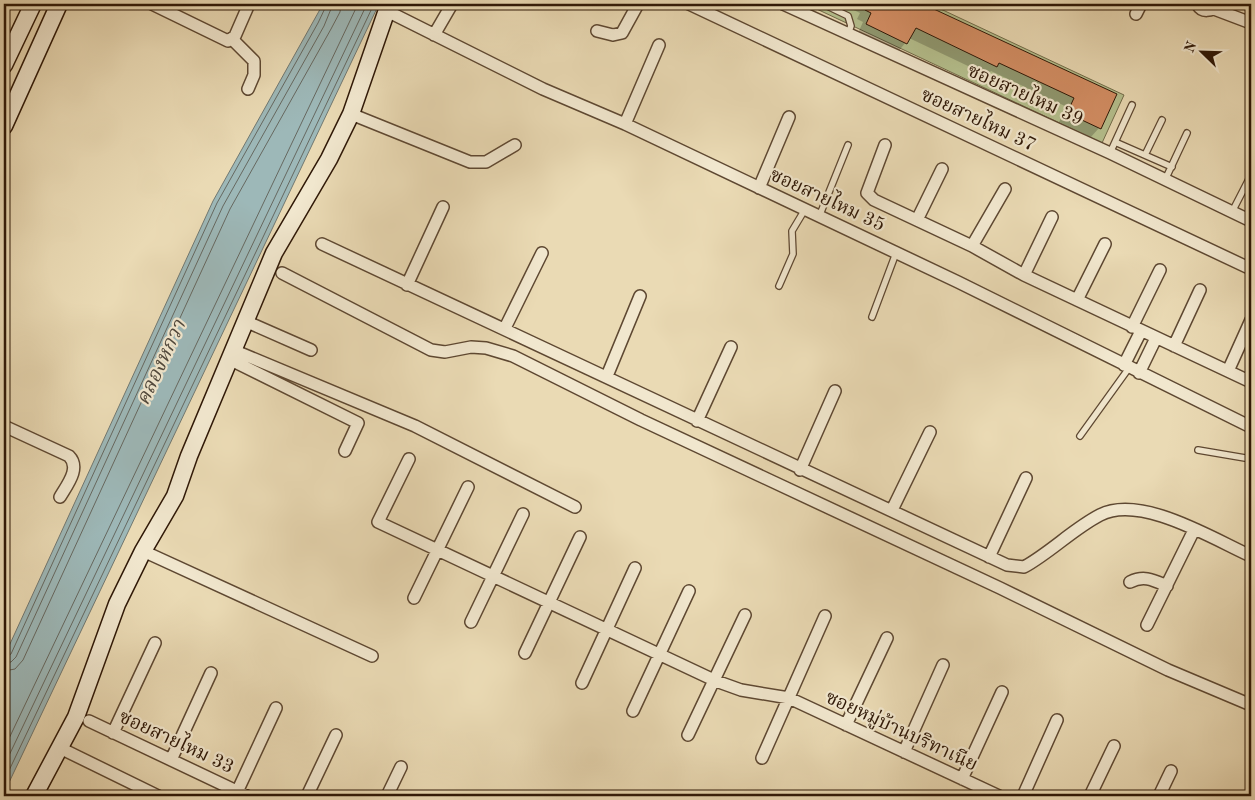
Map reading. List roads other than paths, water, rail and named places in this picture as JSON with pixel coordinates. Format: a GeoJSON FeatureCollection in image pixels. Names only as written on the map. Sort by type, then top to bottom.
{"type":"FeatureCollection","features":[{"type":"Feature","properties":{"kind":"street"},"geometry":{"type":"LineString","coordinates":[[4,65],[33,4]]}},
{"type":"Feature","properties":{"kind":"street"},"geometry":{"type":"LineString","coordinates":[[4,126],[59,4]]}},
{"type":"Feature","properties":{"kind":"street"},"geometry":{"type":"LineString","coordinates":[[152,4],[219,38],[232,40],[254,61],[254,74],[248,89]]}},
{"type":"Feature","properties":{"kind":"street"},"geometry":{"type":"LineString","coordinates":[[232,40],[249,4]]}},
{"type":"Feature","properties":{"kind":"street"},"geometry":{"type":"LineString","coordinates":[[434,35],[452,4]]}},
{"type":"Feature","properties":{"kind":"street"},"geometry":{"type":"LineString","coordinates":[[597,31],[618,36],[622,33],[638,4]]}},
{"type":"Feature","properties":{"kind":"street","name":"ซอยสายไหม 37"},"geometry":{"type":"LineString","coordinates":[[689,4],[1251,270]]}},
{"type":"Feature","properties":{"kind":"street","name":"ซอยสายไหม 39"},"geometry":{"type":"LineString","coordinates":[[783,4],[797,7],[847,35],[1110,153],[1251,222]]}},
{"type":"Feature","properties":{"kind":"street"},"geometry":{"type":"LineString","coordinates":[[1197,4],[1204,10],[1215,6],[1251,22]]}},
{"type":"Feature","properties":{"kind":"street"},"geometry":{"type":"LineString","coordinates":[[34,796],[76,717],[110,620],[143,551],[175,496],[189,456],[274,253],[329,159],[351,114],[387,7]]}},
{"type":"Feature","properties":{"kind":"street","name":"ซอยสายไหม 35"},"geometry":{"type":"LineString","coordinates":[[387,7],[434,35],[543,89],[625,124],[896,253],[1251,427]]}},
{"type":"Feature","properties":{"kind":"street"},"geometry":{"type":"LineString","coordinates":[[625,124],[659,45]]}},
{"type":"Feature","properties":{"kind":"street"},"geometry":{"type":"LineString","coordinates":[[351,114],[470,162],[486,162],[515,145]]}},
{"type":"Feature","properties":{"kind":"street"},"geometry":{"type":"LineString","coordinates":[[759,188],[789,117]]}},
{"type":"Feature","properties":{"kind":"street"},"geometry":{"type":"LineString","coordinates":[[885,145],[867,193],[874,200],[972,246],[1024,275],[1251,382]]}},
{"type":"Feature","properties":{"kind":"street"},"geometry":{"type":"LineString","coordinates":[[917,220],[942,169]]}},
{"type":"Feature","properties":{"kind":"street"},"geometry":{"type":"LineString","coordinates":[[972,246],[1005,189]]}},
{"type":"Feature","properties":{"kind":"street"},"geometry":{"type":"LineString","coordinates":[[407,285],[442,207]]}},
{"type":"Feature","properties":{"kind":"street"},"geometry":{"type":"LineString","coordinates":[[1024,275],[1052,217]]}},
{"type":"Feature","properties":{"kind":"street"},"geometry":{"type":"LineString","coordinates":[[322,244],[607,376],[800,470],[892,510],[1007,565],[1024,567],[1100,515],[1114,510],[1142,510],[1194,530],[1251,556]]}},
{"type":"Feature","properties":{"kind":"street"},"geometry":{"type":"LineString","coordinates":[[1077,300],[1105,244]]}},
{"type":"Feature","properties":{"kind":"street"},"geometry":{"type":"LineString","coordinates":[[505,328],[542,253]]}},
{"type":"Feature","properties":{"kind":"street"},"geometry":{"type":"LineString","coordinates":[[1131,369],[1137,329],[1160,270]]}},
{"type":"Feature","properties":{"kind":"street"},"geometry":{"type":"LineString","coordinates":[[282,273],[432,350],[445,352],[471,347],[486,348],[513,356],[641,420],[1000,588],[1168,670],[1251,705]]}},
{"type":"Feature","properties":{"kind":"street"},"geometry":{"type":"LineString","coordinates":[[1174,346],[1200,290]]}},
{"type":"Feature","properties":{"kind":"street"},"geometry":{"type":"LineString","coordinates":[[607,376],[640,296]]}},
{"type":"Feature","properties":{"kind":"street"},"geometry":{"type":"LineString","coordinates":[[1228,371],[1251,320]]}},
{"type":"Feature","properties":{"kind":"street"},"geometry":{"type":"LineString","coordinates":[[245,321],[311,350]]}},
{"type":"Feature","properties":{"kind":"street"},"geometry":{"type":"LineString","coordinates":[[1131,369],[1156,338]]}},
{"type":"Feature","properties":{"kind":"street"},"geometry":{"type":"LineString","coordinates":[[697,421],[731,347]]}},
{"type":"Feature","properties":{"kind":"street"},"geometry":{"type":"LineString","coordinates":[[231,354],[358,423],[346,451]]}},
{"type":"Feature","properties":{"kind":"street"},"geometry":{"type":"LineString","coordinates":[[231,354],[415,426],[575,507]]}},
{"type":"Feature","properties":{"kind":"street"},"geometry":{"type":"LineString","coordinates":[[800,470],[835,391]]}},
{"type":"Feature","properties":{"kind":"street"},"geometry":{"type":"LineString","coordinates":[[4,426],[69,456],[73,460],[75,467],[60,498]]}},
{"type":"Feature","properties":{"kind":"street"},"geometry":{"type":"LineString","coordinates":[[892,510],[930,432]]}},
{"type":"Feature","properties":{"kind":"street","name":"ซอยหมู่บ้านบริทาเนีย"},"geometry":{"type":"LineString","coordinates":[[409,460],[378,522],[714,680],[741,690],[789,698],[999,796]]}},
{"type":"Feature","properties":{"kind":"street"},"geometry":{"type":"LineString","coordinates":[[989,557],[1026,478]]}},
{"type":"Feature","properties":{"kind":"street"},"geometry":{"type":"LineString","coordinates":[[414,598],[468,487]]}},
{"type":"Feature","properties":{"kind":"street"},"geometry":{"type":"LineString","coordinates":[[471,622],[523,514]]}},
{"type":"Feature","properties":{"kind":"street"},"geometry":{"type":"LineString","coordinates":[[1147,625],[1194,530]]}},
{"type":"Feature","properties":{"kind":"street"},"geometry":{"type":"LineString","coordinates":[[525,653],[580,537]]}},
{"type":"Feature","properties":{"kind":"street"},"geometry":{"type":"LineString","coordinates":[[143,551],[372,656]]}},
{"type":"Feature","properties":{"kind":"street"},"geometry":{"type":"LineString","coordinates":[[582,683],[635,568]]}},
{"type":"Feature","properties":{"kind":"street"},"geometry":{"type":"LineString","coordinates":[[1130,582],[1139,578],[1146,578],[1167,586]]}},
{"type":"Feature","properties":{"kind":"street"},"geometry":{"type":"LineString","coordinates":[[633,711],[689,591]]}},
{"type":"Feature","properties":{"kind":"street"},"geometry":{"type":"LineString","coordinates":[[688,735],[745,616]]}},
{"type":"Feature","properties":{"kind":"street"},"geometry":{"type":"LineString","coordinates":[[762,758],[825,616]]}},
{"type":"Feature","properties":{"kind":"street"},"geometry":{"type":"LineString","coordinates":[[846,725],[887,638]]}},
{"type":"Feature","properties":{"kind":"street"},"geometry":{"type":"LineString","coordinates":[[113,732],[155,643]]}},
{"type":"Feature","properties":{"kind":"street"},"geometry":{"type":"LineString","coordinates":[[904,752],[943,665]]}},
{"type":"Feature","properties":{"kind":"street"},"geometry":{"type":"LineString","coordinates":[[171,760],[211,673]]}},
{"type":"Feature","properties":{"kind":"street"},"geometry":{"type":"LineString","coordinates":[[962,780],[1002,692]]}},
{"type":"Feature","properties":{"kind":"street"},"geometry":{"type":"LineString","coordinates":[[242,794],[276,708]]}},
{"type":"Feature","properties":{"kind":"street"},"geometry":{"type":"LineString","coordinates":[[1023,796],[1057,720]]}},
{"type":"Feature","properties":{"kind":"street","name":"ซอยสายไหม 33"},"geometry":{"type":"LineString","coordinates":[[89,721],[242,794]]}},
{"type":"Feature","properties":{"kind":"street"},"geometry":{"type":"LineString","coordinates":[[307,796],[336,735]]}},
{"type":"Feature","properties":{"kind":"street"},"geometry":{"type":"LineString","coordinates":[[1090,796],[1114,746]]}},
{"type":"Feature","properties":{"kind":"street"},"geometry":{"type":"LineString","coordinates":[[60,748],[158,796]]}},
{"type":"Feature","properties":{"kind":"street"},"geometry":{"type":"LineString","coordinates":[[387,796],[401,767]]}},
{"type":"Feature","properties":{"kind":"street"},"geometry":{"type":"LineString","coordinates":[[1158,796],[1171,771]]}},
{"type":"Feature","properties":{"kind":"lane"},"geometry":{"type":"LineString","coordinates":[[823,4],[848,16],[851,26],[847,35]]}},
{"type":"Feature","properties":{"kind":"lane"},"geometry":{"type":"LineString","coordinates":[[1110,153],[1132,106]]}},
{"type":"Feature","properties":{"kind":"lane"},"geometry":{"type":"LineString","coordinates":[[1145,155],[1162,120]]}},
{"type":"Feature","properties":{"kind":"lane"},"geometry":{"type":"LineString","coordinates":[[1165,180],[1187,133]]}},
{"type":"Feature","properties":{"kind":"lane"},"geometry":{"type":"LineString","coordinates":[[1115,142],[1172,167]]}},
{"type":"Feature","properties":{"kind":"lane"},"geometry":{"type":"LineString","coordinates":[[820,217],[848,145]]}},
{"type":"Feature","properties":{"kind":"lane"},"geometry":{"type":"LineString","coordinates":[[1232,212],[1251,175]]}},
{"type":"Feature","properties":{"kind":"lane"},"geometry":{"type":"LineString","coordinates":[[779,286],[793,254],[792,231],[804,210]]}},
{"type":"Feature","properties":{"kind":"lane"},"geometry":{"type":"LineString","coordinates":[[872,317],[896,253]]}},
{"type":"Feature","properties":{"kind":"lane"},"geometry":{"type":"LineString","coordinates":[[1080,436],[1131,369]]}},
{"type":"Feature","properties":{"kind":"lane"},"geometry":{"type":"LineString","coordinates":[[1198,450],[1251,459]]}},
{"type":"Feature","properties":{"kind":"water","name":"คลองหกวา"},"geometry":{"type":"Polygon","coordinates":[[[323,4],[379,4],[4,793],[4,657],[213,201],[323,4]]]}}]}
